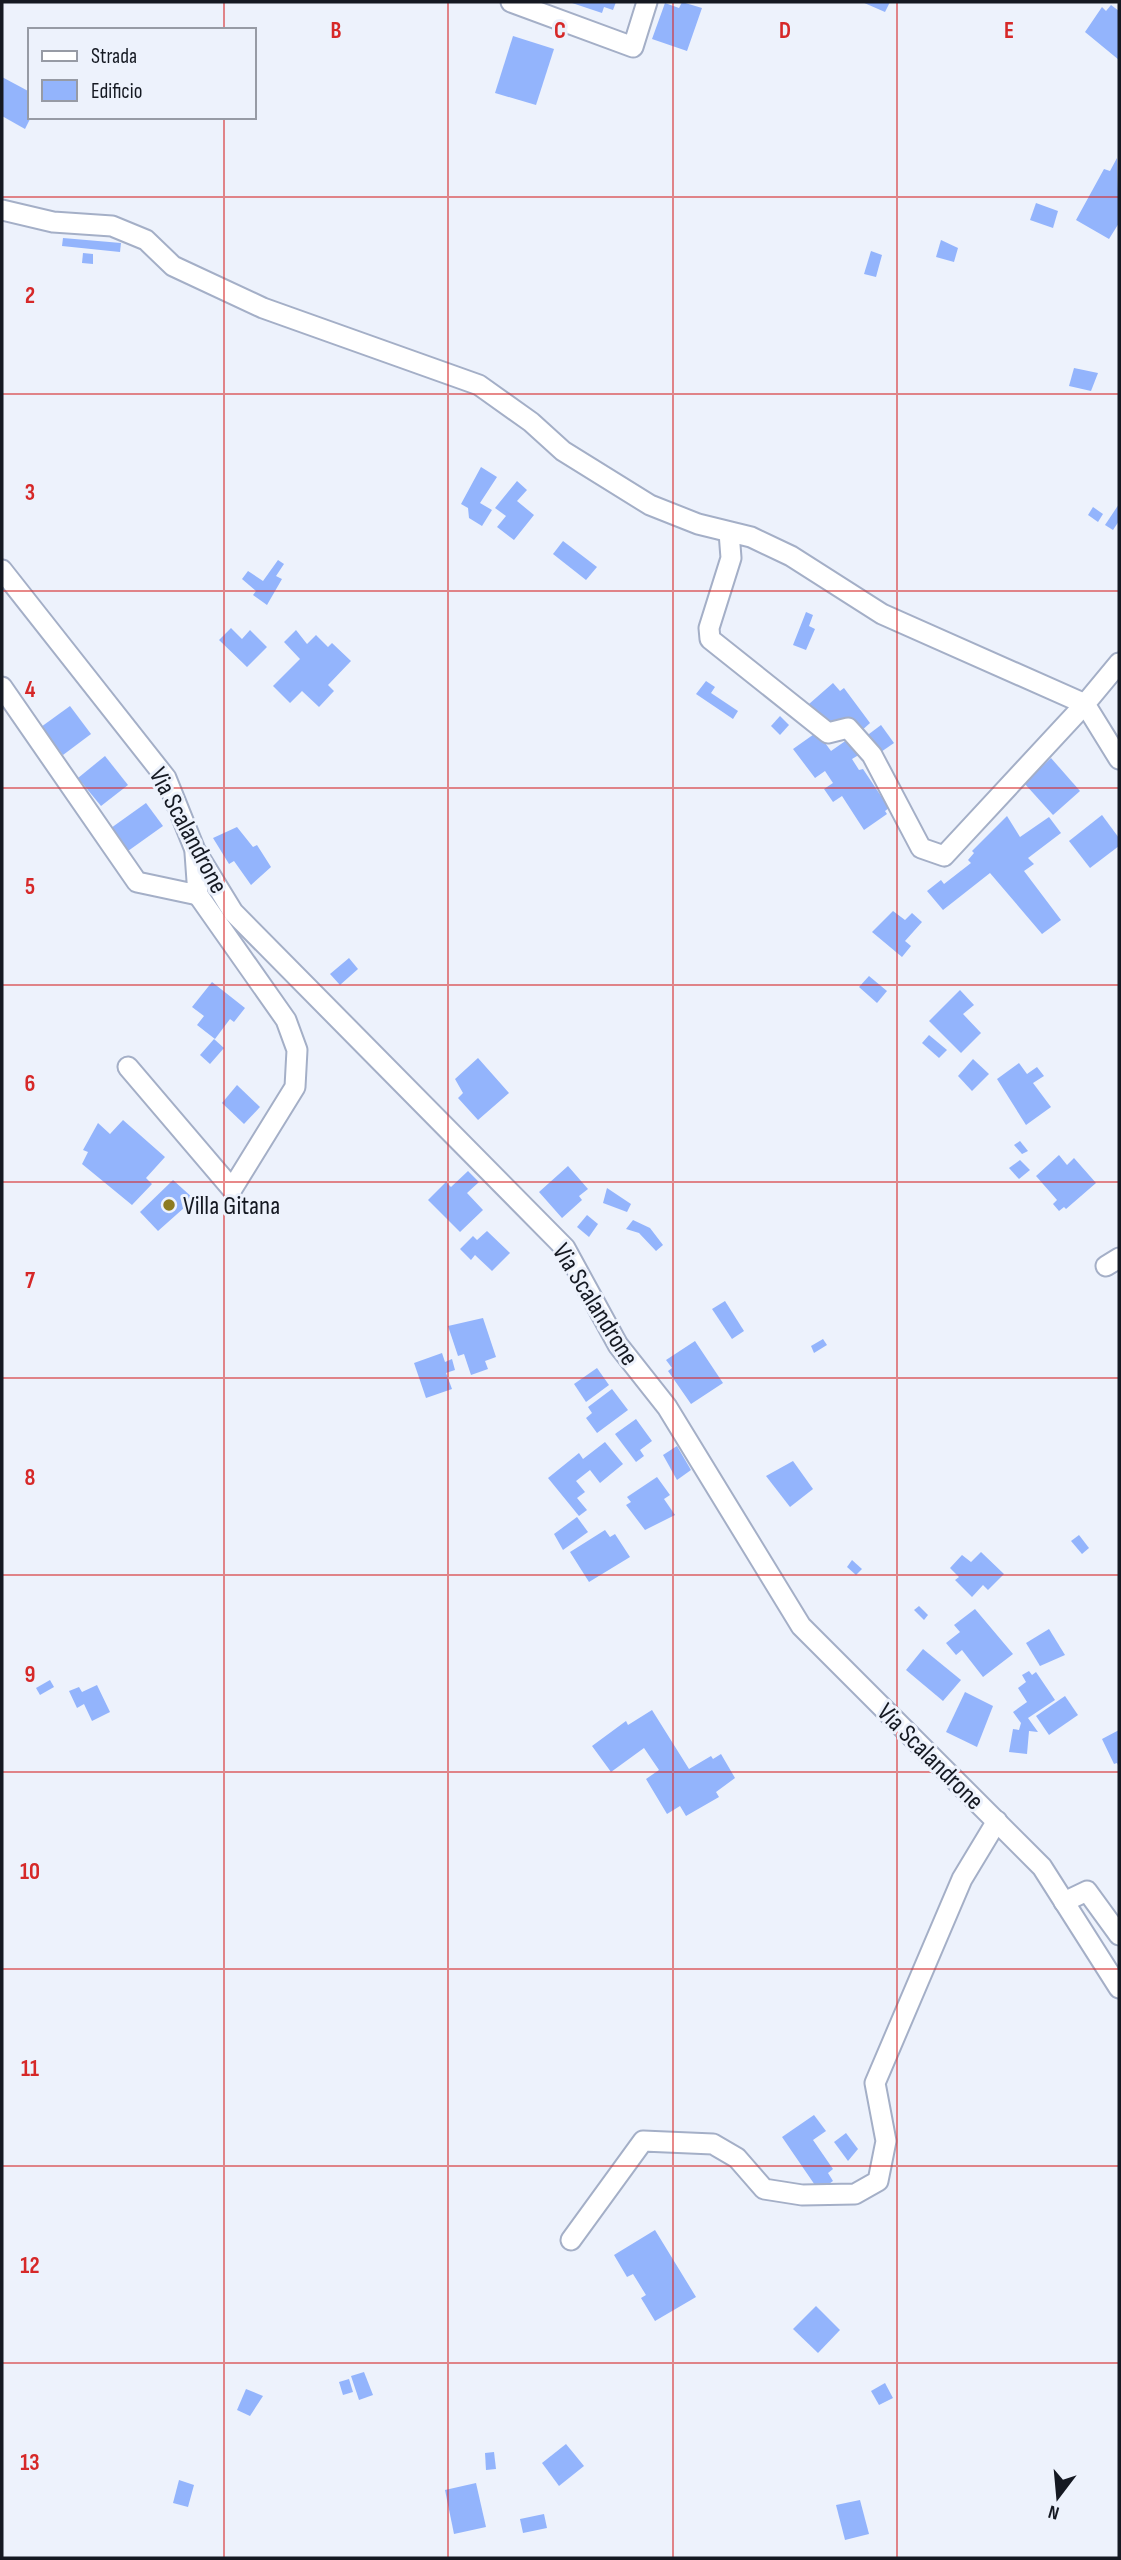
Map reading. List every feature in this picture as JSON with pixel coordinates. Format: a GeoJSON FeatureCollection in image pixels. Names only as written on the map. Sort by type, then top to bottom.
{"type":"FeatureCollection","features":[{"type":"Feature","properties":{"kind":"street"},"geometry":{"type":"LineString","coordinates":[[511,2],[633,47],[647,2]]}},
{"type":"Feature","properties":{"kind":"street"},"geometry":{"type":"LineString","coordinates":[[2,210],[53,222],[112,226],[146,240],[173,266],[263,308],[391,356],[479,385],[531,422],[563,451],[650,505],[698,524],[751,537],[791,556],[882,614],[1085,704],[1119,759]]}},
{"type":"Feature","properties":{"kind":"street"},"geometry":{"type":"LineString","coordinates":[[729,532],[731,558],[709,628],[710,639],[828,733],[848,729],[872,755],[921,848],[944,856],[1085,704],[1119,663]]}},
{"type":"Feature","properties":{"kind":"street","name":"Via Scalandrone"},"geometry":{"type":"LineString","coordinates":[[2,570],[166,778],[195,850],[233,912],[565,1248],[618,1345],[667,1407],[801,1626],[1042,1867],[1119,1988]]}},
{"type":"Feature","properties":{"kind":"street"},"geometry":{"type":"LineString","coordinates":[[2,687],[136,882],[198,895]]}},
{"type":"Feature","properties":{"kind":"street"},"geometry":{"type":"LineString","coordinates":[[128,1067],[232,1189],[295,1087],[297,1050],[286,1020],[198,895],[195,850]]}},
{"type":"Feature","properties":{"kind":"street"},"geometry":{"type":"LineString","coordinates":[[570,2240],[643,2141],[713,2144],[737,2158],[764,2189],[802,2196],[855,2194],[878,2181],[886,2141],[875,2083],[962,1879],[997,1821]]}},
{"type":"Feature","properties":{"kind":"street"},"geometry":{"type":"LineString","coordinates":[[1064,1902],[1087,1891],[1119,1935]]}},
{"type":"Feature","properties":{"kind":"building"},"geometry":{"type":"Polygon","coordinates":[[[569,2],[616,2],[613,10],[604,7],[602,13],[569,2]]]}},
{"type":"Feature","properties":{"kind":"building"},"geometry":{"type":"Polygon","coordinates":[[[682,2],[702,8],[687,51],[652,39],[665,3],[679,8],[682,2]]]}},
{"type":"Feature","properties":{"kind":"building"},"geometry":{"type":"Polygon","coordinates":[[[862,2],[890,2],[885,12],[862,2]]]}},
{"type":"Feature","properties":{"kind":"building"},"geometry":{"type":"Polygon","coordinates":[[[1111,5],[1119,11],[1119,60],[1085,32],[1102,7],[1106,11],[1111,5]]]}},
{"type":"Feature","properties":{"kind":"building"},"geometry":{"type":"Polygon","coordinates":[[[513,36],[554,49],[536,105],[495,93],[513,36]]]}},
{"type":"Feature","properties":{"kind":"building"},"geometry":{"type":"Polygon","coordinates":[[[2,77],[28,91],[30,119],[25,129],[2,116],[2,77]]]}},
{"type":"Feature","properties":{"kind":"building"},"geometry":{"type":"Polygon","coordinates":[[[1117,158],[1119,223],[1109,239],[1076,220],[1104,169],[1110,171],[1117,158]]]}},
{"type":"Feature","properties":{"kind":"building"},"geometry":{"type":"Polygon","coordinates":[[[1036,203],[1058,211],[1053,228],[1030,220],[1036,203]]]}},
{"type":"Feature","properties":{"kind":"building"},"geometry":{"type":"Polygon","coordinates":[[[63,238],[121,243],[120,252],[62,246],[63,238]]]}},
{"type":"Feature","properties":{"kind":"building"},"geometry":{"type":"Polygon","coordinates":[[[941,240],[958,248],[954,262],[936,257],[941,240]]]}},
{"type":"Feature","properties":{"kind":"building"},"geometry":{"type":"Polygon","coordinates":[[[871,251],[882,255],[876,277],[864,274],[871,251]]]}},
{"type":"Feature","properties":{"kind":"building"},"geometry":{"type":"Polygon","coordinates":[[[83,253],[93,254],[93,264],[82,263],[83,253]]]}},
{"type":"Feature","properties":{"kind":"building"},"geometry":{"type":"Polygon","coordinates":[[[1074,368],[1098,373],[1091,391],[1069,386],[1074,368]]]}},
{"type":"Feature","properties":{"kind":"building"},"geometry":{"type":"Polygon","coordinates":[[[481,467],[497,477],[480,503],[492,510],[482,526],[469,518],[468,508],[461,504],[481,467]]]}},
{"type":"Feature","properties":{"kind":"building"},"geometry":{"type":"Polygon","coordinates":[[[517,481],[527,490],[517,501],[534,515],[514,540],[497,527],[506,516],[495,508],[517,481]]]}},
{"type":"Feature","properties":{"kind":"building"},"geometry":{"type":"Polygon","coordinates":[[[1119,504],[1119,521],[1113,530],[1105,525],[1119,504]]]}},
{"type":"Feature","properties":{"kind":"building"},"geometry":{"type":"Polygon","coordinates":[[[1093,507],[1103,514],[1098,522],[1088,515],[1093,507]]]}},
{"type":"Feature","properties":{"kind":"building"},"geometry":{"type":"Polygon","coordinates":[[[563,541],[597,567],[586,580],[553,554],[563,541]]]}},
{"type":"Feature","properties":{"kind":"building"},"geometry":{"type":"Polygon","coordinates":[[[278,560],[284,564],[276,576],[282,579],[267,605],[253,595],[256,591],[242,579],[248,571],[263,581],[278,560]]]}},
{"type":"Feature","properties":{"kind":"building"},"geometry":{"type":"Polygon","coordinates":[[[806,612],[813,615],[809,626],[815,629],[806,650],[793,645],[806,612]]]}},
{"type":"Feature","properties":{"kind":"building"},"geometry":{"type":"Polygon","coordinates":[[[231,628],[242,639],[250,630],[267,647],[247,667],[219,640],[231,628]]]}},
{"type":"Feature","properties":{"kind":"building"},"geometry":{"type":"Polygon","coordinates":[[[296,630],[307,644],[316,635],[328,647],[332,643],[351,661],[328,685],[334,691],[319,707],[302,691],[290,703],[273,686],[300,659],[284,642],[296,630]]]}},
{"type":"Feature","properties":{"kind":"building"},"geometry":{"type":"Polygon","coordinates":[[[706,681],[715,687],[711,693],[738,711],[733,719],[696,694],[706,681]]]}},
{"type":"Feature","properties":{"kind":"building"},"geometry":{"type":"Polygon","coordinates":[[[833,683],[840,691],[844,688],[870,723],[859,733],[841,720],[831,729],[809,704],[833,683]]]}},
{"type":"Feature","properties":{"kind":"building"},"geometry":{"type":"Polygon","coordinates":[[[70,706],[91,734],[63,755],[41,727],[70,706]]]}},
{"type":"Feature","properties":{"kind":"building"},"geometry":{"type":"Polygon","coordinates":[[[780,716],[789,725],[780,735],[771,726],[780,716]]]}},
{"type":"Feature","properties":{"kind":"building"},"geometry":{"type":"Polygon","coordinates":[[[881,725],[894,743],[878,754],[865,737],[881,725]]]}},
{"type":"Feature","properties":{"kind":"building"},"geometry":{"type":"Polygon","coordinates":[[[817,732],[831,751],[851,737],[862,753],[852,759],[859,770],[863,769],[889,808],[885,811],[887,814],[864,830],[842,796],[833,802],[824,789],[833,783],[825,771],[815,778],[793,749],[817,732]]]}},
{"type":"Feature","properties":{"kind":"building"},"geometry":{"type":"Polygon","coordinates":[[[105,756],[128,785],[101,806],[78,778],[105,756]]]}},
{"type":"Feature","properties":{"kind":"building"},"geometry":{"type":"Polygon","coordinates":[[[1051,758],[1080,791],[1053,815],[1024,783],[1051,758]]]}},
{"type":"Feature","properties":{"kind":"building"},"geometry":{"type":"Polygon","coordinates":[[[146,803],[163,826],[128,851],[111,828],[146,803]]]}},
{"type":"Feature","properties":{"kind":"building"},"geometry":{"type":"Polygon","coordinates":[[[1102,815],[1119,838],[1119,846],[1090,868],[1069,841],[1102,815]]]}},
{"type":"Feature","properties":{"kind":"building"},"geometry":{"type":"Polygon","coordinates":[[[1007,816],[1020,837],[1049,817],[1061,833],[1028,858],[1034,864],[1024,871],[1061,920],[1042,934],[990,873],[943,910],[927,891],[941,880],[944,884],[971,863],[968,860],[974,853],[972,851],[1007,816]]]}},
{"type":"Feature","properties":{"kind":"building"},"geometry":{"type":"Polygon","coordinates":[[[237,827],[253,847],[257,845],[271,867],[251,885],[234,861],[229,864],[213,838],[237,827]]]}},
{"type":"Feature","properties":{"kind":"building"},"geometry":{"type":"Polygon","coordinates":[[[893,911],[905,920],[912,913],[922,922],[905,941],[911,946],[902,957],[872,932],[893,911]]]}},
{"type":"Feature","properties":{"kind":"building"},"geometry":{"type":"Polygon","coordinates":[[[349,958],[358,969],[340,985],[330,974],[349,958]]]}},
{"type":"Feature","properties":{"kind":"building"},"geometry":{"type":"Polygon","coordinates":[[[869,976],[887,991],[877,1003],[859,987],[869,976]]]}},
{"type":"Feature","properties":{"kind":"building"},"geometry":{"type":"Polygon","coordinates":[[[212,982],[245,1008],[234,1022],[230,1019],[215,1039],[197,1025],[204,1016],[192,1007],[212,982]]]}},
{"type":"Feature","properties":{"kind":"building"},"geometry":{"type":"Polygon","coordinates":[[[960,990],[974,1005],[963,1014],[981,1033],[961,1053],[929,1021],[960,990]]]}},
{"type":"Feature","properties":{"kind":"building"},"geometry":{"type":"Polygon","coordinates":[[[929,1035],[947,1050],[939,1058],[922,1043],[929,1035]]]}},
{"type":"Feature","properties":{"kind":"building"},"geometry":{"type":"Polygon","coordinates":[[[214,1039],[224,1048],[210,1064],[200,1055],[214,1039]]]}},
{"type":"Feature","properties":{"kind":"building"},"geometry":{"type":"Polygon","coordinates":[[[478,1058],[509,1093],[478,1120],[458,1098],[463,1093],[455,1079],[478,1058]]]}},
{"type":"Feature","properties":{"kind":"building"},"geometry":{"type":"Polygon","coordinates":[[[973,1059],[989,1074],[972,1091],[958,1076],[973,1059]]]}},
{"type":"Feature","properties":{"kind":"building"},"geometry":{"type":"Polygon","coordinates":[[[1019,1063],[1027,1074],[1037,1067],[1044,1076],[1033,1083],[1051,1107],[1026,1125],[997,1079],[1019,1063]]]}},
{"type":"Feature","properties":{"kind":"building"},"geometry":{"type":"Polygon","coordinates":[[[237,1085],[260,1107],[244,1124],[222,1103],[237,1085]]]}},
{"type":"Feature","properties":{"kind":"building"},"geometry":{"type":"Polygon","coordinates":[[[123,1120],[165,1157],[146,1178],[152,1184],[132,1205],[82,1164],[88,1152],[83,1150],[98,1123],[110,1134],[123,1120]]]}},
{"type":"Feature","properties":{"kind":"building"},"geometry":{"type":"Polygon","coordinates":[[[1020,1141],[1028,1151],[1022,1154],[1014,1145],[1020,1141]]]}},
{"type":"Feature","properties":{"kind":"building"},"geometry":{"type":"Polygon","coordinates":[[[1059,1155],[1067,1165],[1074,1158],[1096,1183],[1066,1209],[1064,1207],[1059,1211],[1053,1204],[1057,1200],[1036,1176],[1059,1155]]]}},
{"type":"Feature","properties":{"kind":"building"},"geometry":{"type":"Polygon","coordinates":[[[1020,1160],[1030,1170],[1019,1179],[1009,1168],[1020,1160]]]}},
{"type":"Feature","properties":{"kind":"building"},"geometry":{"type":"Polygon","coordinates":[[[568,1166],[588,1189],[579,1196],[582,1200],[562,1218],[539,1192],[568,1166]]]}},
{"type":"Feature","properties":{"kind":"building"},"geometry":{"type":"Polygon","coordinates":[[[468,1171],[479,1182],[467,1193],[483,1210],[460,1232],[428,1200],[446,1182],[451,1187],[468,1171]]]}},
{"type":"Feature","properties":{"kind":"building"},"geometry":{"type":"Polygon","coordinates":[[[173,1180],[194,1199],[158,1231],[140,1212],[173,1180]]]}},
{"type":"Feature","properties":{"kind":"building"},"geometry":{"type":"Polygon","coordinates":[[[607,1188],[631,1204],[627,1212],[603,1203],[607,1188]]]}},
{"type":"Feature","properties":{"kind":"building"},"geometry":{"type":"Polygon","coordinates":[[[587,1215],[598,1224],[589,1237],[577,1227],[587,1215]]]}},
{"type":"Feature","properties":{"kind":"building"},"geometry":{"type":"Polygon","coordinates":[[[633,1220],[650,1228],[663,1245],[656,1251],[639,1233],[626,1229],[633,1220]]]}},
{"type":"Feature","properties":{"kind":"building"},"geometry":{"type":"Polygon","coordinates":[[[487,1231],[510,1253],[492,1271],[475,1255],[471,1260],[460,1249],[473,1236],[477,1240],[487,1231]]]}},
{"type":"Feature","properties":{"kind":"building"},"geometry":{"type":"Polygon","coordinates":[[[725,1301],[744,1331],[732,1339],[712,1309],[725,1301]]]}},
{"type":"Feature","properties":{"kind":"building"},"geometry":{"type":"Polygon","coordinates":[[[483,1318],[496,1357],[485,1361],[488,1369],[471,1375],[464,1354],[458,1356],[448,1326],[483,1318]]]}},
{"type":"Feature","properties":{"kind":"building"},"geometry":{"type":"Polygon","coordinates":[[[823,1339],[827,1345],[814,1353],[811,1346],[823,1339]]]}},
{"type":"Feature","properties":{"kind":"building"},"geometry":{"type":"Polygon","coordinates":[[[695,1341],[723,1383],[691,1404],[668,1371],[672,1368],[666,1360],[695,1341]]]}},
{"type":"Feature","properties":{"kind":"building"},"geometry":{"type":"Polygon","coordinates":[[[442,1353],[445,1362],[452,1359],[455,1370],[446,1373],[452,1389],[426,1398],[414,1363],[442,1353]]]}},
{"type":"Feature","properties":{"kind":"building"},"geometry":{"type":"Polygon","coordinates":[[[597,1368],[609,1385],[586,1402],[574,1384],[597,1368]]]}},
{"type":"Feature","properties":{"kind":"building"},"geometry":{"type":"Polygon","coordinates":[[[612,1389],[628,1410],[597,1433],[586,1418],[592,1413],[588,1407],[612,1389]]]}},
{"type":"Feature","properties":{"kind":"building"},"geometry":{"type":"Polygon","coordinates":[[[636,1419],[652,1441],[640,1450],[644,1456],[636,1462],[615,1434],[636,1419]]]}},
{"type":"Feature","properties":{"kind":"building"},"geometry":{"type":"Polygon","coordinates":[[[605,1442],[623,1464],[600,1483],[590,1470],[576,1481],[585,1492],[577,1498],[587,1510],[579,1516],[548,1478],[579,1453],[583,1459],[605,1442]]]}},
{"type":"Feature","properties":{"kind":"building"},"geometry":{"type":"Polygon","coordinates":[[[677,1446],[691,1470],[677,1480],[663,1455],[677,1446]]]}},
{"type":"Feature","properties":{"kind":"building"},"geometry":{"type":"Polygon","coordinates":[[[793,1461],[813,1489],[790,1507],[766,1476],[793,1461]]]}},
{"type":"Feature","properties":{"kind":"building"},"geometry":{"type":"Polygon","coordinates":[[[657,1477],[670,1495],[664,1499],[675,1515],[645,1530],[626,1505],[631,1502],[627,1497],[657,1477]]]}},
{"type":"Feature","properties":{"kind":"building"},"geometry":{"type":"Polygon","coordinates":[[[577,1517],[588,1532],[563,1550],[554,1534],[577,1517]]]}},
{"type":"Feature","properties":{"kind":"building"},"geometry":{"type":"Polygon","coordinates":[[[605,1530],[610,1537],[615,1534],[630,1557],[589,1582],[570,1552],[605,1530]]]}},
{"type":"Feature","properties":{"kind":"building"},"geometry":{"type":"Polygon","coordinates":[[[1079,1535],[1089,1548],[1082,1554],[1071,1541],[1079,1535]]]}},
{"type":"Feature","properties":{"kind":"building"},"geometry":{"type":"Polygon","coordinates":[[[981,1552],[1004,1574],[988,1590],[983,1585],[972,1597],[955,1580],[959,1577],[950,1568],[962,1555],[971,1562],[981,1552]]]}},
{"type":"Feature","properties":{"kind":"building"},"geometry":{"type":"Polygon","coordinates":[[[852,1560],[862,1569],[856,1575],[847,1567],[852,1560]]]}},
{"type":"Feature","properties":{"kind":"building"},"geometry":{"type":"Polygon","coordinates":[[[919,1606],[928,1615],[924,1620],[914,1610],[919,1606]]]}},
{"type":"Feature","properties":{"kind":"building"},"geometry":{"type":"Polygon","coordinates":[[[975,1609],[1013,1654],[983,1677],[962,1650],[956,1655],[946,1643],[960,1632],[954,1625],[975,1609]]]}},
{"type":"Feature","properties":{"kind":"building"},"geometry":{"type":"Polygon","coordinates":[[[1049,1629],[1065,1655],[1040,1666],[1026,1643],[1049,1629]]]}},
{"type":"Feature","properties":{"kind":"building"},"geometry":{"type":"Polygon","coordinates":[[[923,1649],[961,1680],[943,1701],[906,1670],[923,1649]]]}},
{"type":"Feature","properties":{"kind":"building"},"geometry":{"type":"Polygon","coordinates":[[[1029,1671],[1032,1675],[1036,1672],[1055,1700],[1028,1718],[1038,1732],[1029,1731],[1027,1754],[1009,1752],[1013,1729],[1019,1730],[1021,1723],[1013,1712],[1027,1702],[1018,1688],[1026,1682],[1022,1675],[1029,1671]]]}},
{"type":"Feature","properties":{"kind":"building"},"geometry":{"type":"Polygon","coordinates":[[[50,1680],[54,1687],[40,1695],[36,1688],[50,1680]]]}},
{"type":"Feature","properties":{"kind":"building"},"geometry":{"type":"Polygon","coordinates":[[[97,1685],[110,1712],[92,1721],[84,1704],[77,1708],[69,1691],[79,1687],[82,1692],[97,1685]]]}},
{"type":"Feature","properties":{"kind":"building"},"geometry":{"type":"Polygon","coordinates":[[[965,1692],[993,1706],[977,1747],[946,1732],[965,1692]]]}},
{"type":"Feature","properties":{"kind":"building"},"geometry":{"type":"Polygon","coordinates":[[[1065,1696],[1078,1715],[1049,1735],[1036,1716],[1065,1696]]]}},
{"type":"Feature","properties":{"kind":"building"},"geometry":{"type":"Polygon","coordinates":[[[652,1710],[689,1769],[711,1756],[713,1759],[721,1754],[735,1778],[716,1792],[719,1797],[686,1816],[680,1806],[667,1814],[646,1779],[659,1770],[644,1748],[611,1772],[592,1746],[626,1721],[628,1725],[652,1710]]]}},
{"type":"Feature","properties":{"kind":"building"},"geometry":{"type":"Polygon","coordinates":[[[1119,1730],[1119,1767],[1117,1763],[1114,1764],[1102,1739],[1119,1730]]]}},
{"type":"Feature","properties":{"kind":"building"},"geometry":{"type":"Polygon","coordinates":[[[814,2115],[826,2131],[813,2140],[833,2169],[828,2173],[833,2181],[819,2191],[782,2137],[814,2115]]]}},
{"type":"Feature","properties":{"kind":"building"},"geometry":{"type":"Polygon","coordinates":[[[846,2133],[858,2149],[848,2161],[834,2142],[846,2133]]]}},
{"type":"Feature","properties":{"kind":"building"},"geometry":{"type":"Polygon","coordinates":[[[655,2230],[696,2297],[655,2321],[641,2298],[646,2295],[633,2274],[627,2277],[614,2255],[655,2230]]]}},
{"type":"Feature","properties":{"kind":"building"},"geometry":{"type":"Polygon","coordinates":[[[816,2306],[840,2330],[818,2353],[793,2329],[816,2306]]]}},
{"type":"Feature","properties":{"kind":"building"},"geometry":{"type":"Polygon","coordinates":[[[364,2372],[373,2395],[359,2400],[351,2376],[364,2372]]]}},
{"type":"Feature","properties":{"kind":"building"},"geometry":{"type":"Polygon","coordinates":[[[349,2379],[353,2392],[343,2395],[339,2382],[349,2379]]]}},
{"type":"Feature","properties":{"kind":"building"},"geometry":{"type":"Polygon","coordinates":[[[885,2383],[893,2398],[879,2405],[871,2391],[885,2383]]]}},
{"type":"Feature","properties":{"kind":"building"},"geometry":{"type":"Polygon","coordinates":[[[246,2389],[263,2396],[250,2416],[237,2410],[246,2389]]]}},
{"type":"Feature","properties":{"kind":"building"},"geometry":{"type":"Polygon","coordinates":[[[566,2444],[584,2466],[559,2486],[542,2463],[566,2444]]]}},
{"type":"Feature","properties":{"kind":"building"},"geometry":{"type":"Polygon","coordinates":[[[494,2452],[496,2469],[486,2470],[485,2453],[494,2452]]]}},
{"type":"Feature","properties":{"kind":"building"},"geometry":{"type":"Polygon","coordinates":[[[179,2480],[194,2485],[188,2507],[173,2503],[179,2480]]]}},
{"type":"Feature","properties":{"kind":"building"},"geometry":{"type":"Polygon","coordinates":[[[476,2483],[486,2527],[454,2534],[445,2490],[476,2483]]]}},
{"type":"Feature","properties":{"kind":"building"},"geometry":{"type":"Polygon","coordinates":[[[860,2500],[869,2534],[845,2540],[836,2505],[860,2500]]]}},
{"type":"Feature","properties":{"kind":"building"},"geometry":{"type":"Polygon","coordinates":[[[544,2514],[547,2528],[523,2533],[520,2519],[544,2514]]]}},
{"type":"Feature","properties":{"kind":"place","name":"Villa Gitana"},"geometry":{"type":"Point","coordinates":[169,1205]}}]}
